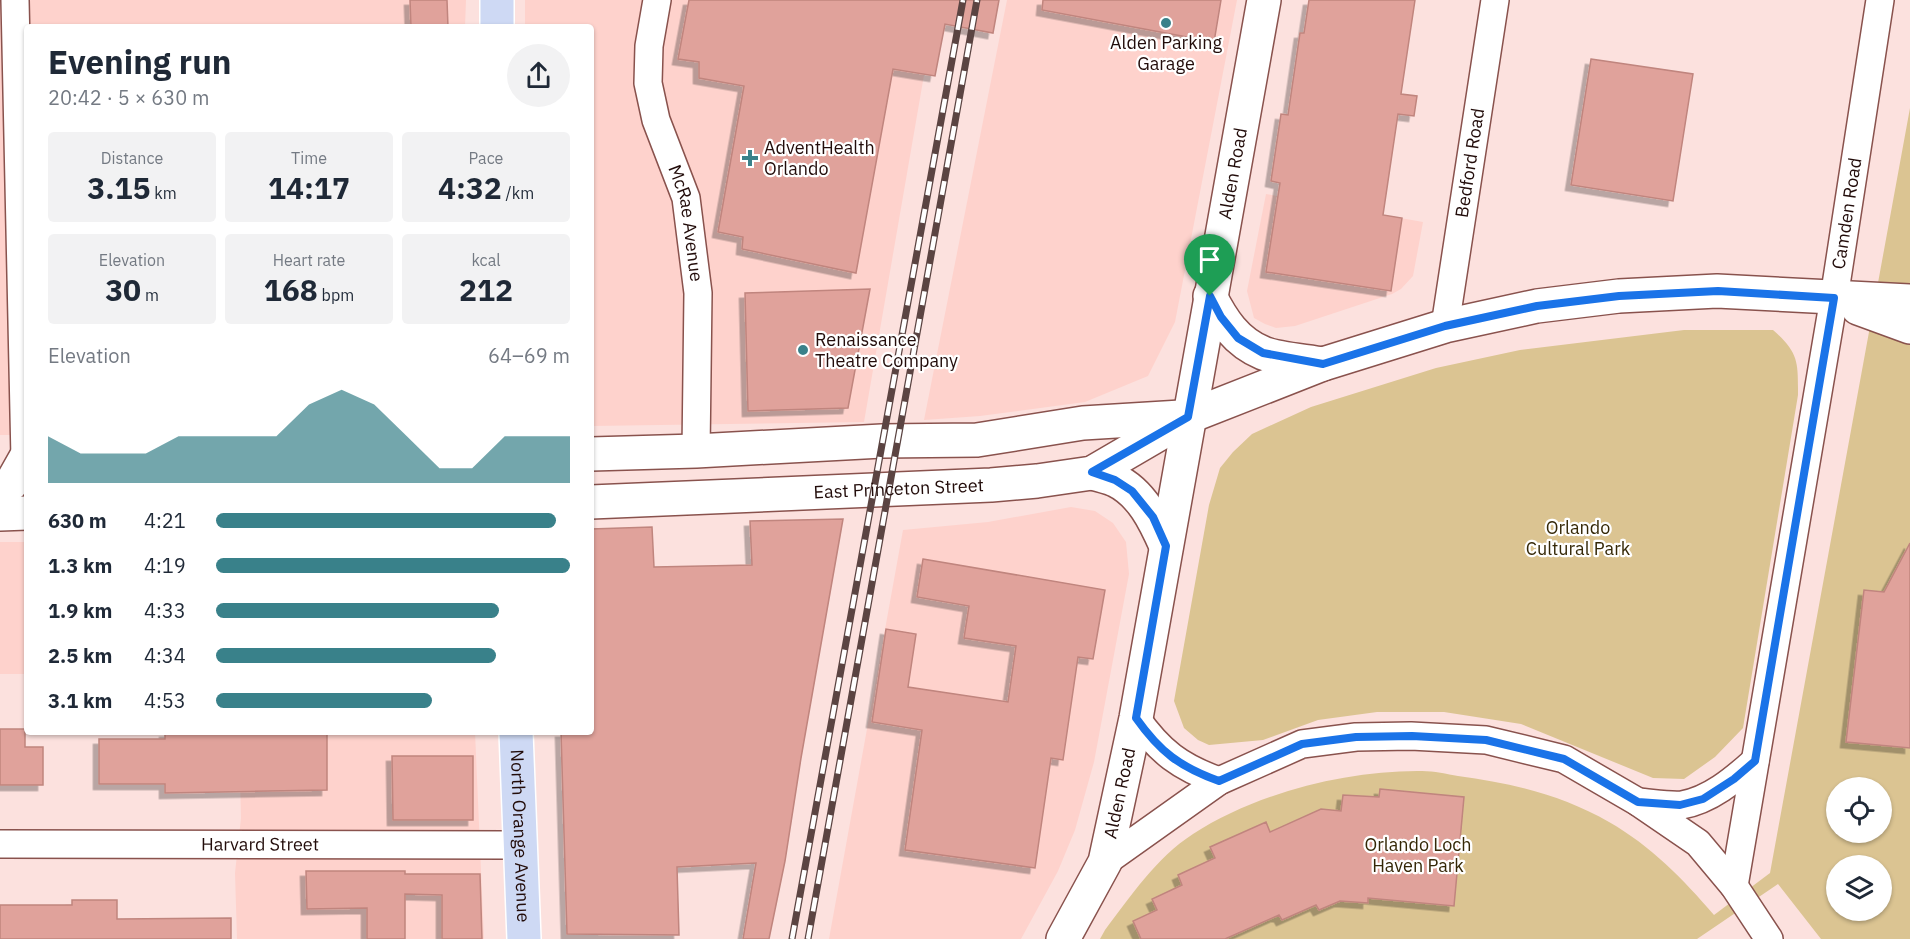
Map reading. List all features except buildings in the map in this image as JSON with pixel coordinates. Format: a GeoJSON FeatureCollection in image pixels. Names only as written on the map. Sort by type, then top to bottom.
{"type":"FeatureCollection","features":[{"type":"Feature","properties":{"kind":"main road"},"geometry":{"type":"LineString","coordinates":[[497,0],[497,24]]}},
{"type":"Feature","properties":{"kind":"main road","name":"Alden Road"},"geometry":{"type":"LineString","coordinates":[[1063,939],[1105,862],[1136,718],[1264,0]]}},
{"type":"Feature","properties":{"kind":"main road","name":"East Princeton Street"},"geometry":{"type":"LineString","coordinates":[[594,502],[990,485],[1037,481],[1092,472],[1188,417],[1323,364],[1445,326],[1537,306],[1619,296],[1718,291],[1910,301]]}},
{"type":"Feature","properties":{"kind":"main road"},"geometry":{"type":"LineString","coordinates":[[1210,296],[1221,317],[1238,338],[1263,353],[1323,364]]}},
{"type":"Feature","properties":{"kind":"main road","name":"East Princeton Street"},"geometry":{"type":"LineString","coordinates":[[1834,298],[1910,327]]}},
{"type":"Feature","properties":{"kind":"main road","name":"East Princeton Street"},"geometry":{"type":"LineString","coordinates":[[594,454],[882,441],[977,440],[1083,423],[1188,417]]}},
{"type":"Feature","properties":{"kind":"main road"},"geometry":{"type":"LineString","coordinates":[[0,489],[11,484],[17,460]]}},
{"type":"Feature","properties":{"kind":"main road"},"geometry":{"type":"LineString","coordinates":[[1092,472],[1115,480],[1132,491],[1153,517],[1166,546]]}},
{"type":"Feature","properties":{"kind":"main road"},"geometry":{"type":"LineString","coordinates":[[0,514],[24,513]]}},
{"type":"Feature","properties":{"kind":"main road","name":"North Orange Avenue"},"geometry":{"type":"LineString","coordinates":[[516,735],[524,939]]}},
{"type":"Feature","properties":{"kind":"street"},"geometry":{"type":"LineString","coordinates":[[15,0],[17,460]]}},
{"type":"Feature","properties":{"kind":"street","name":"McRae Avenue"},"geometry":{"type":"LineString","coordinates":[[657,0],[649,46],[648,83],[656,120],[686,198],[698,294],[696,451]]}},
{"type":"Feature","properties":{"kind":"street","name":"Bedford Road"},"geometry":{"type":"LineString","coordinates":[[1445,326],[1495,0]]}},
{"type":"Feature","properties":{"kind":"street","name":"Camden Road"},"geometry":{"type":"LineString","coordinates":[[1734,886],[1834,298],[1880,0]]}},
{"type":"Feature","properties":{"kind":"street"},"geometry":{"type":"LineString","coordinates":[[1136,718],[1151,739],[1173,759],[1194,772],[1219,781]]}},
{"type":"Feature","properties":{"kind":"street"},"geometry":{"type":"LineString","coordinates":[[1105,862],[1219,781],[1302,744],[1356,737],[1412,736],[1486,740],[1564,759],[1638,802],[1698,843],[1734,886],[1769,939]]}},
{"type":"Feature","properties":{"kind":"street"},"geometry":{"type":"LineString","coordinates":[[1638,802],[1680,805],[1703,799],[1734,779],[1755,761]]}},
{"type":"Feature","properties":{"kind":"street","name":"Harvard Street"},"geometry":{"type":"LineString","coordinates":[[0,844],[520,845]]}},
{"type":"Feature","properties":{"kind":"shaded area"},"geometry":{"type":"Polygon","coordinates":[[[0,0],[466,0],[465,24],[24,24],[24,435],[0,435],[0,0]]]}},
{"type":"Feature","properties":{"kind":"shaded area","name":"AdventHealth Orlando"},"geometry":{"type":"Polygon","coordinates":[[[525,0],[937,0],[864,422],[594,426],[594,24],[525,24],[525,0]]]}},
{"type":"Feature","properties":{"kind":"shaded area"},"geometry":{"type":"Polygon","coordinates":[[[1007,0],[1237,0],[1175,322],[1148,376],[1085,402],[980,416],[924,420],[1007,0]]]}},
{"type":"Feature","properties":{"kind":"shaded area"},"geometry":{"type":"Polygon","coordinates":[[[1266,194],[1423,222],[1413,276],[1401,289],[1392,294],[1295,326],[1276,328],[1254,318],[1247,291],[1266,194]]]}},
{"type":"Feature","properties":{"kind":"shaded area"},"geometry":{"type":"Polygon","coordinates":[[[1071,507],[1095,511],[1113,523],[1126,542],[1129,574],[1094,762],[1075,830],[1058,871],[1021,939],[829,939],[903,530],[988,522],[1071,507]]]}},
{"type":"Feature","properties":{"kind":"shaded area"},"geometry":{"type":"Polygon","coordinates":[[[0,542],[24,542],[24,674],[0,674],[0,542]]]}},
{"type":"Feature","properties":{"kind":"shaded area"},"geometry":{"type":"Polygon","coordinates":[[[239,735],[475,735],[484,939],[237,939],[235,873],[241,818],[239,735]]]}},
{"type":"Feature","properties":{"kind":"green space","name":"Orlando Loch Haven Park"},"geometry":{"type":"Polygon","coordinates":[[[1910,108],[1910,939],[1821,939],[1778,884],[1697,939],[1100,939],[1145,878],[1167,854],[1218,819],[1273,796],[1303,787],[1363,775],[1393,772],[1436,772],[1497,782],[1573,804],[1624,831],[1653,852],[1714,915],[1770,873],[1910,108]]]}},
{"type":"Feature","properties":{"kind":"green space","name":"Orlando Cultural Park"},"geometry":{"type":"Polygon","coordinates":[[[1684,330],[1773,330],[1792,352],[1798,374],[1798,395],[1743,728],[1715,757],[1684,779],[1653,778],[1521,724],[1444,712],[1377,712],[1318,720],[1263,740],[1209,745],[1198,740],[1184,728],[1174,701],[1209,505],[1220,468],[1252,434],[1311,407],[1436,368],[1520,350],[1684,330]]]}},
{"type":"Feature","properties":{"kind":"railway"},"geometry":{"type":"LineString","coordinates":[[792,939],[963,0]]}},
{"type":"Feature","properties":{"kind":"railway"},"geometry":{"type":"LineString","coordinates":[[808,939],[977,0]]}},
{"type":"Feature","properties":{"kind":"place","name":"Alden Parking Garage"},"geometry":{"type":"Point","coordinates":[1166,23]}},
{"type":"Feature","properties":{"kind":"place","name":"AdventHealth Orlando"},"geometry":{"type":"Point","coordinates":[750,158]}},
{"type":"Feature","properties":{"kind":"place","name":"Renaissance Theatre Company"},"geometry":{"type":"Point","coordinates":[803,350]}},
{"type":"Feature","properties":{"kind":"route"},"geometry":{"type":"LineString","coordinates":[[1718,291],[1834,298],[1755,761],[1734,779],[1703,799],[1680,805],[1638,802],[1564,759],[1486,740],[1412,736],[1356,737],[1302,744],[1219,781],[1194,772],[1173,759],[1151,739],[1136,718],[1166,546],[1153,517],[1132,491],[1115,480],[1092,472],[1188,417],[1210,296],[1221,317],[1238,338],[1263,353],[1323,364],[1445,326],[1537,306],[1619,296],[1718,291]]}}]}
